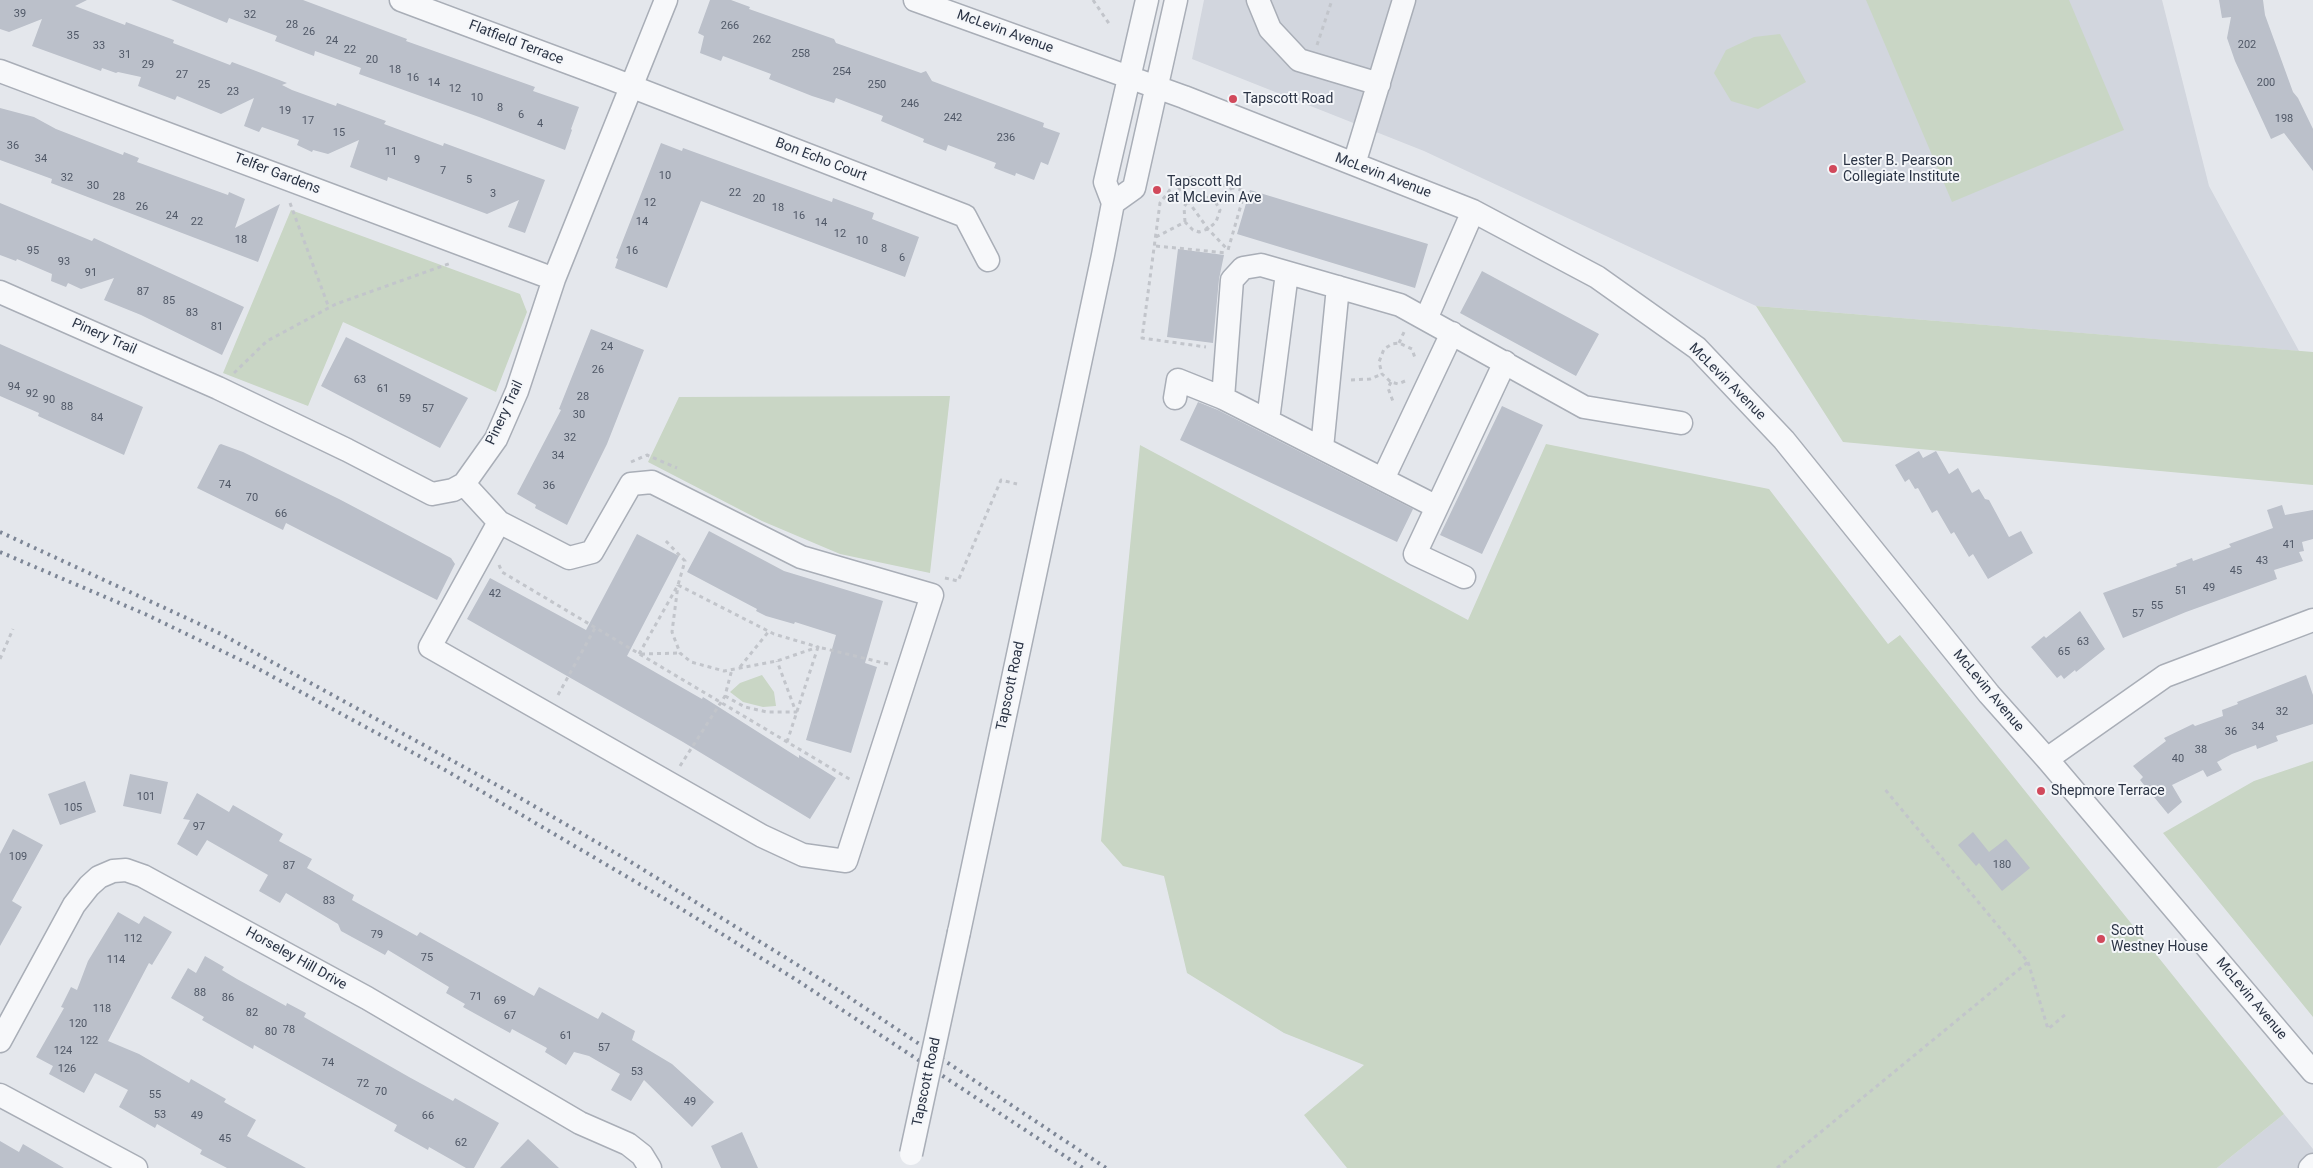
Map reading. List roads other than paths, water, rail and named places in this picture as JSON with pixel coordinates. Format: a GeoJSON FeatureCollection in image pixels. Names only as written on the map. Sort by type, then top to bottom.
{"type":"FeatureCollection","features":[{"type":"Feature","properties":{"kind":"street","name":"Flatfield Terrace"},"geometry":{"type":"LineString","coordinates":[[401,0],[631,87]]}},
{"type":"Feature","properties":{"kind":"street","name":"Pinery Trail"},"geometry":{"type":"LineString","coordinates":[[0,292],[218,388],[347,450],[432,494],[453,490],[464,484],[496,439],[517,391],[554,279],[666,0]]}},
{"type":"Feature","properties":{"kind":"street","name":"McLevin Avenue"},"geometry":{"type":"LineString","coordinates":[[915,0],[1155,87],[1474,211],[1597,277],[1697,348],[1784,440],[1988,694],[2047,759],[2313,1072]]}},
{"type":"Feature","properties":{"kind":"street","name":"Tapscott Road"},"geometry":{"type":"LineString","coordinates":[[909,1161],[1113,203],[1105,182],[1147,0]]}},
{"type":"Feature","properties":{"kind":"street"},"geometry":{"type":"LineString","coordinates":[[1113,203],[1134,188],[1155,87],[1176,0]]}},
{"type":"Feature","properties":{"kind":"street"},"geometry":{"type":"LineString","coordinates":[[1258,0],[1270,29],[1299,60],[1379,84]]}},
{"type":"Feature","properties":{"kind":"street"},"geometry":{"type":"LineString","coordinates":[[1354,164],[1404,0]]}},
{"type":"Feature","properties":{"kind":"street","name":"Telfer Gardens"},"geometry":{"type":"LineString","coordinates":[[0,71],[279,174],[554,279]]}},
{"type":"Feature","properties":{"kind":"street","name":"Bon Echo Court"},"geometry":{"type":"LineString","coordinates":[[631,87],[965,216],[988,260]]}},
{"type":"Feature","properties":{"kind":"street"},"geometry":{"type":"LineString","coordinates":[[1426,319],[1474,211]]}},
{"type":"Feature","properties":{"kind":"street"},"geometry":{"type":"LineString","coordinates":[[1223,398],[1232,280],[1243,268],[1261,265],[1400,305],[1584,407],[1681,423]]}},
{"type":"Feature","properties":{"kind":"street"},"geometry":{"type":"LineString","coordinates":[[1268,420],[1286,272]]}},
{"type":"Feature","properties":{"kind":"street"},"geometry":{"type":"LineString","coordinates":[[1322,448],[1338,287]]}},
{"type":"Feature","properties":{"kind":"street"},"geometry":{"type":"LineString","coordinates":[[1383,479],[1423,376],[1452,333]]}},
{"type":"Feature","properties":{"kind":"street"},"geometry":{"type":"LineString","coordinates":[[1464,577],[1415,554],[1505,362]]}},
{"type":"Feature","properties":{"kind":"street"},"geometry":{"type":"LineString","coordinates":[[1175,398],[1178,380],[1223,398],[1437,507]]}},
{"type":"Feature","properties":{"kind":"street"},"geometry":{"type":"LineString","coordinates":[[464,484],[494,531],[569,558],[592,552],[631,484],[652,482],[801,557],[932,594],[846,861],[802,855],[762,836],[430,647],[494,531]]}},
{"type":"Feature","properties":{"kind":"street"},"geometry":{"type":"LineString","coordinates":[[2047,759],[2165,676],[2313,620]]}},
{"type":"Feature","properties":{"kind":"street","name":"Horseley Hill Drive"},"geometry":{"type":"LineString","coordinates":[[0,1041],[79,899],[99,877],[113,871],[126,870],[143,876],[315,970],[580,1122],[628,1144],[642,1155],[650,1168]]}},
{"type":"Feature","properties":{"kind":"street"},"geometry":{"type":"LineString","coordinates":[[0,1095],[136,1168]]}},
{"type":"Feature","properties":{"kind":"street"},"geometry":{"type":"LineString","coordinates":[[2310,1168],[2313,1165]]}},
{"type":"Feature","properties":{"kind":"railway"},"geometry":{"type":"LineString","coordinates":[[0,532],[221,634],[515,795],[626,859],[838,990],[1106,1168]]}},
{"type":"Feature","properties":{"kind":"railway"},"geometry":{"type":"LineString","coordinates":[[0,552],[145,614],[253,666],[445,770],[670,902],[795,979],[1083,1168]]}},
{"type":"Feature","properties":{"kind":"place","name":"Tapscott Road"},"geometry":{"type":"Point","coordinates":[1233,99]}},
{"type":"Feature","properties":{"kind":"place","name":"Lester B. Pearson Collegiate Institute"},"geometry":{"type":"Point","coordinates":[1833,169]}},
{"type":"Feature","properties":{"kind":"place","name":"Tapscott Rd at McLevin Ave"},"geometry":{"type":"Point","coordinates":[1157,190]}},
{"type":"Feature","properties":{"kind":"place","name":"Shepmore Terrace"},"geometry":{"type":"Point","coordinates":[2041,791]}},
{"type":"Feature","properties":{"kind":"place","name":"Scott Westney House"},"geometry":{"type":"Point","coordinates":[2101,939]}}]}
